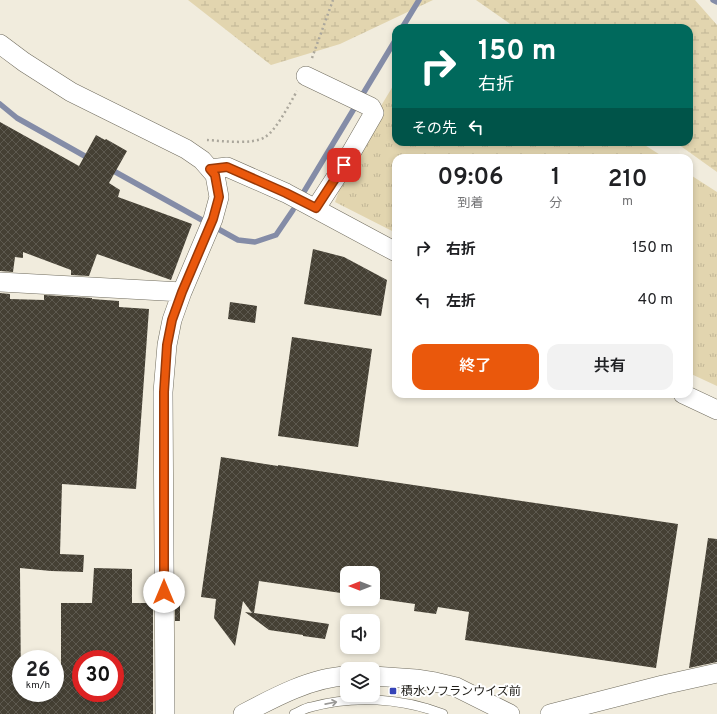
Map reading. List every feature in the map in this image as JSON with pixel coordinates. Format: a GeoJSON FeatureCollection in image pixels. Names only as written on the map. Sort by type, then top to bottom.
{"type":"FeatureCollection","features":[{"type":"Feature","properties":{"kind":"street"},"geometry":{"type":"LineString","coordinates":[[0,44],[24,62],[71,92],[188,150],[202,160],[215,175],[219,197],[211,224],[182,292],[172,320],[167,345],[164,392],[165,714]]}},
{"type":"Feature","properties":{"kind":"street"},"geometry":{"type":"LineString","coordinates":[[306,76],[371,107],[374,112],[344,165],[316,208]]}},
{"type":"Feature","properties":{"kind":"street"},"geometry":{"type":"LineString","coordinates":[[210,169],[227,167],[286,193],[392,250]]}},
{"type":"Feature","properties":{"kind":"street"},"geometry":{"type":"LineString","coordinates":[[0,282],[182,292]]}},
{"type":"Feature","properties":{"kind":"street"},"geometry":{"type":"LineString","coordinates":[[692,398],[717,410]]}},
{"type":"Feature","properties":{"kind":"street"},"geometry":{"type":"LineString","coordinates":[[550,714],[663,685],[717,673]]}},
{"type":"Feature","properties":{"kind":"street"},"geometry":{"type":"LineString","coordinates":[[380,676],[416,679],[456,687],[510,714]]}},
{"type":"Feature","properties":{"kind":"street"},"geometry":{"type":"LineString","coordinates":[[242,714],[302,686],[340,677]]}},
{"type":"Feature","properties":{"kind":"lane"},"geometry":{"type":"LineString","coordinates":[[294,714],[310,707],[338,701],[353,700],[375,700],[406,703],[443,714]]}},
{"type":"Feature","properties":{"kind":"path"},"geometry":{"type":"LineString","coordinates":[[188,150],[205,140],[252,142],[265,138],[274,130],[306,76],[333,0]]}},
{"type":"Feature","properties":{"kind":"green space"},"geometry":{"type":"Polygon","coordinates":[[[188,0],[433,0],[340,44],[271,65],[188,0]]]}},
{"type":"Feature","properties":{"kind":"green space"},"geometry":{"type":"Polygon","coordinates":[[[476,0],[695,0],[717,25],[717,172],[681,146],[693,146],[693,24],[510,24],[476,0]]]}},
{"type":"Feature","properties":{"kind":"green space"},"geometry":{"type":"Polygon","coordinates":[[[392,88],[392,146],[646,146],[659,154],[392,154],[392,231],[335,202],[352,154],[392,88]]]}},
{"type":"Feature","properties":{"kind":"green space"},"geometry":{"type":"Polygon","coordinates":[[[693,177],[717,192],[717,386],[693,375],[693,177]]]}},
{"type":"Feature","properties":{"kind":"building"},"geometry":{"type":"Polygon","coordinates":[[[0,122],[79,166],[96,135],[127,151],[109,183],[120,190],[118,197],[192,224],[171,280],[97,254],[89,276],[71,275],[71,270],[23,252],[23,258],[15,257],[13,272],[0,271],[0,122]]]}},
{"type":"Feature","properties":{"kind":"building"},"geometry":{"type":"Polygon","coordinates":[[[313,249],[344,257],[387,280],[381,316],[304,304],[313,249]]]}},
{"type":"Feature","properties":{"kind":"building"},"geometry":{"type":"Polygon","coordinates":[[[0,293],[10,294],[10,299],[44,300],[44,295],[92,298],[119,301],[119,307],[149,309],[136,489],[62,484],[60,554],[84,555],[83,572],[20,568],[21,650],[12,650],[12,702],[64,702],[64,650],[61,650],[61,603],[92,603],[94,568],[132,569],[132,603],[153,603],[153,714],[0,714],[0,293]]]}},
{"type":"Feature","properties":{"kind":"building"},"geometry":{"type":"Polygon","coordinates":[[[230,302],[257,306],[255,323],[228,319],[230,302]]]}},
{"type":"Feature","properties":{"kind":"building"},"geometry":{"type":"Polygon","coordinates":[[[292,337],[372,349],[358,447],[278,436],[292,337]]]}},
{"type":"Feature","properties":{"kind":"building"},"geometry":{"type":"Polygon","coordinates":[[[221,457],[678,524],[656,668],[465,640],[469,612],[438,607],[436,614],[414,611],[415,604],[380,599],[380,566],[340,566],[340,593],[259,581],[254,613],[329,624],[325,639],[269,630],[245,612],[252,613],[243,601],[235,646],[214,618],[216,599],[201,597],[221,457]]]}},
{"type":"Feature","properties":{"kind":"building"},"geometry":{"type":"Polygon","coordinates":[[[708,538],[717,539],[717,662],[689,668],[708,538]]]}},
{"type":"Feature","properties":{"kind":"building"},"geometry":{"type":"Polygon","coordinates":[[[175,603],[180,603],[180,621],[175,621],[175,603]]]}},
{"type":"Feature","properties":{"kind":"waterway"},"geometry":{"type":"LineString","coordinates":[[404,24],[419,0]]}},
{"type":"Feature","properties":{"kind":"waterway"},"geometry":{"type":"LineString","coordinates":[[713,0],[717,2]]}},
{"type":"Feature","properties":{"kind":"waterway"},"geometry":{"type":"LineString","coordinates":[[302,195],[392,46]]}},
{"type":"Feature","properties":{"kind":"waterway"},"geometry":{"type":"LineString","coordinates":[[0,104],[17,118],[90,159]]}},
{"type":"Feature","properties":{"kind":"waterway"},"geometry":{"type":"LineString","coordinates":[[110,169],[238,240],[255,242],[276,235],[293,210]]}},
{"type":"Feature","properties":{"kind":"place","name":"積水ソフランウイズ前"},"geometry":{"type":"Point","coordinates":[393,691]}},
{"type":"Feature","properties":{"kind":"route"},"geometry":{"type":"LineString","coordinates":[[164,592],[164,392],[167,345],[172,320],[182,292],[213,219],[219,197],[215,175],[210,169],[227,167],[316,208],[344,165]]}}]}
